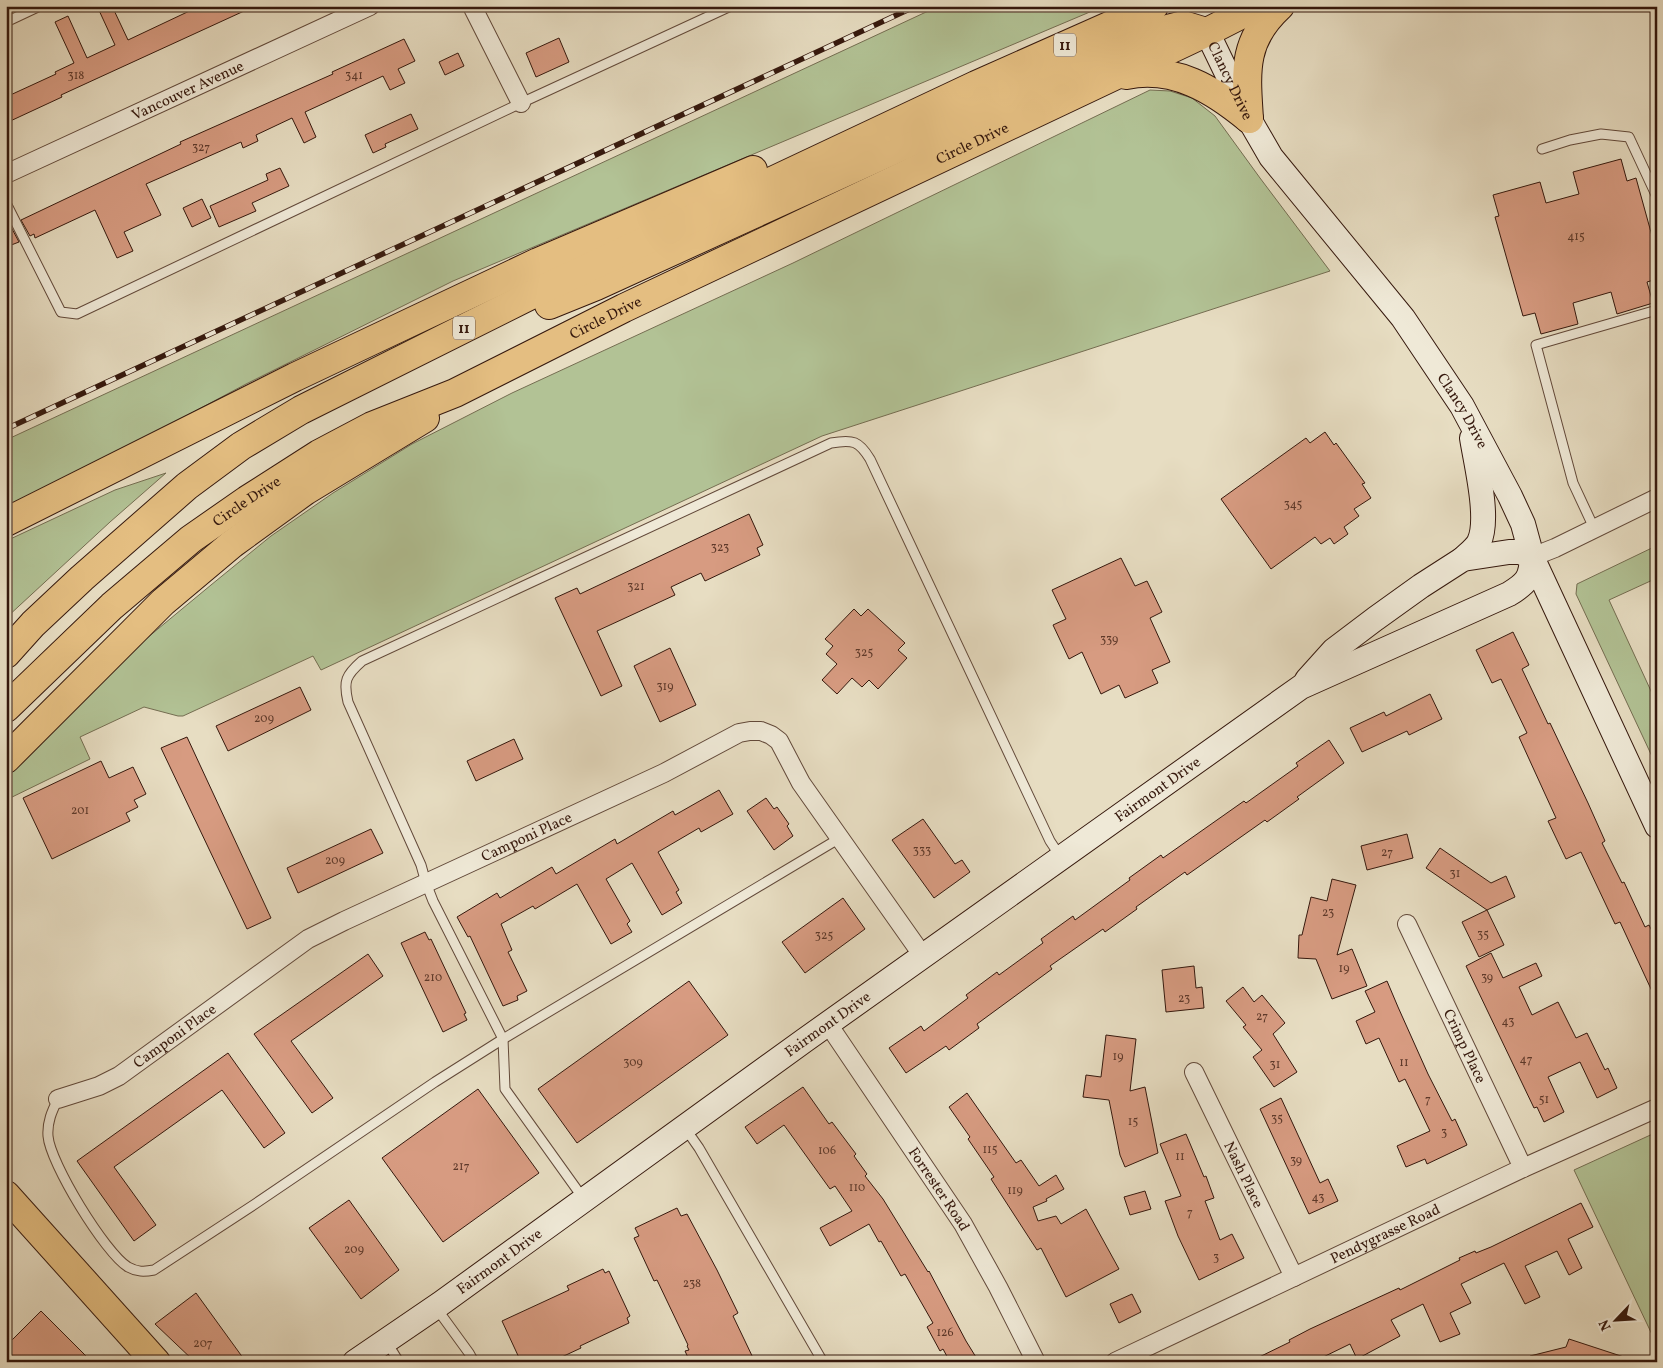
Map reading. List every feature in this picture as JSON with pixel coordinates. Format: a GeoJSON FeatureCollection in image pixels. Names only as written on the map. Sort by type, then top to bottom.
{"type":"FeatureCollection","features":[{"type":"Feature","properties":{"kind":"highway","name":"11"},"geometry":{"type":"LineString","coordinates":[[6,654],[33,624],[75,584],[187,486],[264,431],[317,400],[543,289],[976,85],[1154,6]]}},
{"type":"Feature","properties":{"kind":"highway"},"geometry":{"type":"LineString","coordinates":[[346,386],[469,339],[596,286],[1148,34],[1183,25],[1207,32],[1217,9],[1221,6]]}},
{"type":"Feature","properties":{"kind":"highway","name":"Circle Drive"},"geometry":{"type":"LineString","coordinates":[[6,708],[112,606],[191,539],[319,454],[363,431],[455,393],[624,308],[1207,32],[1258,6]]}},
{"type":"Feature","properties":{"kind":"highway"},"geometry":{"type":"LineString","coordinates":[[1249,119],[1246,76],[1250,49],[1261,27],[1268,17],[1280,6]]}},
{"type":"Feature","properties":{"kind":"highway"},"geometry":{"type":"LineString","coordinates":[[1109,78],[1140,72],[1162,74],[1193,82],[1225,99],[1249,119]]}},
{"type":"Feature","properties":{"kind":"highway"},"geometry":{"type":"LineString","coordinates":[[6,522],[295,378],[538,262],[829,138],[976,85]]}},
{"type":"Feature","properties":{"kind":"highway"},"geometry":{"type":"LineString","coordinates":[[6,759],[163,602],[232,544],[305,491],[422,421],[455,393]]}},
{"type":"Feature","properties":{"kind":"highway"},"geometry":{"type":"LineString","coordinates":[[6,1195],[156,1362]]}},
{"type":"Feature","properties":{"kind":"street","name":"Vancouver Avenue"},"geometry":{"type":"LineString","coordinates":[[6,174],[370,6]]}},
{"type":"Feature","properties":{"kind":"street"},"geometry":{"type":"LineString","coordinates":[[472,6],[521,103]]}},
{"type":"Feature","properties":{"kind":"street","name":"Clancy Drive"},"geometry":{"type":"LineString","coordinates":[[1207,32],[1249,119],[1271,157],[1403,318],[1468,417],[1523,524],[1532,557],[1657,826]]}},
{"type":"Feature","properties":{"kind":"street"},"geometry":{"type":"LineString","coordinates":[[1463,559],[1479,542],[1482,526],[1480,488],[1468,417]]}},
{"type":"Feature","properties":{"kind":"street"},"geometry":{"type":"LineString","coordinates":[[1532,557],[1555,548],[1657,498]]}},
{"type":"Feature","properties":{"kind":"street","name":"Fairmont Drive"},"geometry":{"type":"LineString","coordinates":[[356,1362],[584,1201],[1060,856],[1301,687],[1509,594],[1521,586],[1531,573],[1532,557],[1520,552],[1509,552],[1463,559],[1421,586],[1334,650],[1301,687]]}},
{"type":"Feature","properties":{"kind":"street","name":"Camponi Place"},"geometry":{"type":"LineString","coordinates":[[58,1099],[99,1086],[118,1076],[308,939],[344,920],[664,773],[739,733],[750,730],[761,731],[779,741],[801,783],[923,956]]}},
{"type":"Feature","properties":{"kind":"street","name":"Crimp Place"},"geometry":{"type":"LineString","coordinates":[[1407,924],[1523,1168]]}},
{"type":"Feature","properties":{"kind":"street","name":"Forrester Road"},"geometry":{"type":"LineString","coordinates":[[828,1024],[963,1224],[1036,1362]]}},
{"type":"Feature","properties":{"kind":"street","name":"Nash Place"},"geometry":{"type":"LineString","coordinates":[[1194,1072],[1294,1276]]}},
{"type":"Feature","properties":{"kind":"street","name":"Pendygrasse Road"},"geometry":{"type":"LineString","coordinates":[[1115,1362],[1523,1168],[1657,1108]]}},
{"type":"Feature","properties":{"kind":"lane"},"geometry":{"type":"LineString","coordinates":[[6,22],[40,6]]}},
{"type":"Feature","properties":{"kind":"lane"},"geometry":{"type":"LineString","coordinates":[[6,203],[61,312],[76,314],[521,103],[731,6]]}},
{"type":"Feature","properties":{"kind":"lane"},"geometry":{"type":"LineString","coordinates":[[1542,149],[1570,140],[1601,134],[1629,136],[1657,196]]}},
{"type":"Feature","properties":{"kind":"lane"},"geometry":{"type":"LineString","coordinates":[[1594,528],[1573,483],[1536,345],[1657,310]]}},
{"type":"Feature","properties":{"kind":"lane"},"geometry":{"type":"LineString","coordinates":[[584,1201],[505,1089],[503,1039],[426,883],[421,865],[348,702],[345,690],[346,679],[352,669],[362,661],[831,443],[853,442],[861,446],[870,459],[1046,834],[1060,856]]}},
{"type":"Feature","properties":{"kind":"lane"},"geometry":{"type":"LineString","coordinates":[[58,1099],[48,1124],[48,1137],[50,1148],[61,1174],[108,1249],[130,1268],[142,1272],[154,1270],[435,1082],[503,1039],[840,838]]}},
{"type":"Feature","properties":{"kind":"lane"},"geometry":{"type":"LineString","coordinates":[[684,1127],[704,1156],[822,1362]]}},
{"type":"Feature","properties":{"kind":"lane"},"geometry":{"type":"LineString","coordinates":[[435,1307],[465,1346],[474,1362]]}},
{"type":"Feature","properties":{"kind":"lane"},"geometry":{"type":"LineString","coordinates":[[386,1341],[399,1362]]}},
{"type":"Feature","properties":{"kind":"green space"},"geometry":{"type":"Polygon","coordinates":[[[939,6],[1104,6],[453,281],[246,384],[94,465],[6,506],[6,440],[939,6]]]}},
{"type":"Feature","properties":{"kind":"green space"},"geometry":{"type":"Polygon","coordinates":[[[1150,90],[1170,91],[1192,98],[1215,116],[1330,271],[822,436],[321,670],[313,656],[183,716],[144,707],[80,737],[90,759],[6,800],[6,779],[147,638],[271,536],[333,493],[412,444],[512,393],[793,263],[1150,90]]]}},
{"type":"Feature","properties":{"kind":"green space"},"geometry":{"type":"Polygon","coordinates":[[[166,473],[6,618],[6,541],[115,490],[166,473]]]}},
{"type":"Feature","properties":{"kind":"green space"},"geometry":{"type":"Polygon","coordinates":[[[1656,546],[1657,578],[1609,600],[1657,704],[1657,767],[1576,594],[1577,584],[1656,546]]]}},
{"type":"Feature","properties":{"kind":"green space"},"geometry":{"type":"Polygon","coordinates":[[[1657,1132],[1657,1345],[1574,1170],[1657,1132]]]}},
{"type":"Feature","properties":{"kind":"building"},"geometry":{"type":"Polygon","coordinates":[[[97,6],[112,6],[128,40],[200,6],[255,6],[61,95],[62,97],[6,123],[6,97],[56,74],[55,72],[74,63],[55,22],[68,16],[87,58],[115,45],[97,6]]]}},
{"type":"Feature","properties":{"kind":"building"},"geometry":{"type":"Polygon","coordinates":[[[559,38],[569,62],[536,77],[526,53],[559,38]]]}},
{"type":"Feature","properties":{"kind":"building"},"geometry":{"type":"Polygon","coordinates":[[[404,39],[415,61],[398,69],[405,83],[390,90],[383,76],[305,112],[316,137],[304,143],[292,118],[256,135],[258,141],[243,148],[241,142],[146,184],[161,215],[124,232],[133,251],[117,258],[95,210],[35,238],[34,234],[30,236],[21,220],[181,144],[180,142],[333,74],[332,72],[404,39]]]}},
{"type":"Feature","properties":{"kind":"building"},"geometry":{"type":"Polygon","coordinates":[[[458,53],[464,66],[445,75],[439,62],[458,53]]]}},
{"type":"Feature","properties":{"kind":"building"},"geometry":{"type":"Polygon","coordinates":[[[411,114],[418,129],[385,144],[386,147],[373,153],[365,135],[411,114]]]}},
{"type":"Feature","properties":{"kind":"building"},"geometry":{"type":"Polygon","coordinates":[[[1621,159],[1627,181],[1636,178],[1657,254],[1657,279],[1647,282],[1653,303],[1617,314],[1611,292],[1573,303],[1578,324],[1541,334],[1535,313],[1523,316],[1495,217],[1499,216],[1493,195],[1540,182],[1546,203],[1579,194],[1573,172],[1621,159]]]}},
{"type":"Feature","properties":{"kind":"building"},"geometry":{"type":"Polygon","coordinates":[[[280,168],[289,186],[252,203],[256,211],[219,227],[210,206],[268,180],[266,174],[280,168]]]}},
{"type":"Feature","properties":{"kind":"building"},"geometry":{"type":"Polygon","coordinates":[[[202,199],[211,218],[192,227],[183,208],[202,199]]]}},
{"type":"Feature","properties":{"kind":"building"},"geometry":{"type":"Polygon","coordinates":[[[10,225],[19,242],[6,247],[6,227],[10,225]]]}},
{"type":"Feature","properties":{"kind":"building"},"geometry":{"type":"Polygon","coordinates":[[[1325,432],[1334,445],[1336,443],[1365,483],[1362,484],[1371,498],[1354,509],[1359,516],[1344,527],[1348,534],[1334,544],[1330,538],[1321,544],[1315,537],[1271,569],[1221,499],[1306,438],[1310,443],[1325,432]]]}},
{"type":"Feature","properties":{"kind":"building"},"geometry":{"type":"Polygon","coordinates":[[[749,514],[763,545],[757,548],[760,555],[705,581],[701,573],[671,587],[675,595],[597,631],[622,686],[601,696],[555,598],[577,588],[580,594],[749,514]]]}},
{"type":"Feature","properties":{"kind":"building"},"geometry":{"type":"Polygon","coordinates":[[[1121,558],[1135,586],[1147,581],[1162,612],[1150,618],[1170,662],[1152,670],[1158,683],[1125,698],[1119,685],[1101,694],[1082,652],[1069,659],[1053,625],[1066,619],[1052,590],[1121,558]]]}},
{"type":"Feature","properties":{"kind":"building"},"geometry":{"type":"Polygon","coordinates":[[[854,609],[861,616],[868,609],[905,643],[898,650],[907,658],[878,689],[869,680],[862,687],[852,678],[837,694],[822,680],[837,664],[826,654],[833,646],[825,639],[854,609]]]}},
{"type":"Feature","properties":{"kind":"building"},"geometry":{"type":"Polygon","coordinates":[[[1513,632],[1529,665],[1522,669],[1588,803],[1605,841],[1602,843],[1622,883],[1624,882],[1645,927],[1649,925],[1657,941],[1657,1002],[1620,922],[1615,924],[1581,852],[1566,859],[1548,821],[1556,818],[1519,737],[1527,733],[1501,679],[1492,683],[1476,650],[1513,632]]]}},
{"type":"Feature","properties":{"kind":"building"},"geometry":{"type":"Polygon","coordinates":[[[670,648],[696,705],[660,722],[634,666],[670,648]]]}},
{"type":"Feature","properties":{"kind":"building"},"geometry":{"type":"Polygon","coordinates":[[[300,687],[311,710],[228,751],[216,726],[300,687]]]}},
{"type":"Feature","properties":{"kind":"building"},"geometry":{"type":"Polygon","coordinates":[[[1430,694],[1442,719],[1409,735],[1407,731],[1362,752],[1350,728],[1384,712],[1386,716],[1430,694]]]}},
{"type":"Feature","properties":{"kind":"building"},"geometry":{"type":"Polygon","coordinates":[[[187,737],[271,918],[247,929],[161,748],[187,737]]]}},
{"type":"Feature","properties":{"kind":"building"},"geometry":{"type":"Polygon","coordinates":[[[514,739],[523,759],[476,781],[467,761],[514,739]]]}},
{"type":"Feature","properties":{"kind":"building"},"geometry":{"type":"Polygon","coordinates":[[[1329,740],[1344,763],[1297,797],[1299,799],[1267,822],[1265,820],[1187,875],[1185,872],[1105,932],[1103,929],[1050,966],[1052,969],[977,1024],[979,1028],[949,1050],[946,1046],[906,1073],[889,1048],[921,1026],[924,1031],[968,998],[966,995],[997,972],[999,975],[1043,943],[1041,939],[1073,916],[1075,920],[1161,855],[1163,858],[1244,801],[1246,803],[1298,766],[1296,763],[1329,740]]]}},
{"type":"Feature","properties":{"kind":"building"},"geometry":{"type":"Polygon","coordinates":[[[101,761],[109,778],[133,767],[146,794],[134,800],[138,807],[126,813],[130,821],[52,859],[23,798],[101,761]]]}},
{"type":"Feature","properties":{"kind":"building"},"geometry":{"type":"Polygon","coordinates":[[[719,790],[733,814],[701,832],[699,828],[658,852],[679,890],[676,892],[682,903],[662,915],[632,863],[606,879],[630,921],[627,924],[632,932],[611,944],[577,884],[535,909],[533,906],[501,924],[512,950],[508,952],[527,991],[517,996],[518,1000],[503,1006],[470,936],[468,937],[457,917],[497,893],[500,898],[552,867],[556,874],[615,839],[617,844],[673,811],[675,815],[719,790]]]}},
{"type":"Feature","properties":{"kind":"building"},"geometry":{"type":"Polygon","coordinates":[[[766,798],[774,809],[777,807],[789,824],[787,826],[793,836],[774,850],[747,811],[766,798]]]}},
{"type":"Feature","properties":{"kind":"building"},"geometry":{"type":"Polygon","coordinates":[[[923,819],[955,864],[962,860],[970,872],[934,898],[892,840],[923,819]]]}},
{"type":"Feature","properties":{"kind":"building"},"geometry":{"type":"Polygon","coordinates":[[[371,829],[383,853],[298,893],[287,868],[371,829]]]}},
{"type":"Feature","properties":{"kind":"building"},"geometry":{"type":"Polygon","coordinates":[[[1407,834],[1413,858],[1367,870],[1361,846],[1407,834]]]}},
{"type":"Feature","properties":{"kind":"building"},"geometry":{"type":"Polygon","coordinates":[[[1440,848],[1491,883],[1506,876],[1515,897],[1487,910],[1426,868],[1440,848]]]}},
{"type":"Feature","properties":{"kind":"building"},"geometry":{"type":"Polygon","coordinates":[[[1332,879],[1356,885],[1337,955],[1352,949],[1367,986],[1332,999],[1316,959],[1298,958],[1299,935],[1302,935],[1311,897],[1327,901],[1332,879]]]}},
{"type":"Feature","properties":{"kind":"building"},"geometry":{"type":"Polygon","coordinates":[[[843,898],[865,929],[805,973],[782,942],[843,898]]]}},
{"type":"Feature","properties":{"kind":"building"},"geometry":{"type":"Polygon","coordinates":[[[1487,910],[1504,945],[1479,957],[1462,922],[1487,910]]]}},
{"type":"Feature","properties":{"kind":"building"},"geometry":{"type":"Polygon","coordinates":[[[425,932],[429,940],[431,939],[466,1013],[464,1014],[467,1020],[443,1032],[401,943],[425,932]]]}},
{"type":"Feature","properties":{"kind":"building"},"geometry":{"type":"Polygon","coordinates":[[[1491,953],[1503,978],[1536,963],[1542,976],[1519,987],[1532,1015],[1558,1002],[1576,1038],[1587,1033],[1605,1070],[1608,1068],[1617,1088],[1597,1098],[1580,1062],[1548,1077],[1564,1112],[1544,1122],[1537,1107],[1534,1108],[1466,966],[1491,953]]]}},
{"type":"Feature","properties":{"kind":"building"},"geometry":{"type":"Polygon","coordinates":[[[368,954],[383,976],[291,1041],[333,1098],[312,1113],[254,1034],[368,954]]]}},
{"type":"Feature","properties":{"kind":"building"},"geometry":{"type":"Polygon","coordinates":[[[1194,966],[1196,988],[1202,987],[1204,1008],[1166,1012],[1162,970],[1194,966]]]}},
{"type":"Feature","properties":{"kind":"building"},"geometry":{"type":"Polygon","coordinates":[[[689,981],[728,1035],[577,1143],[538,1089],[689,981]]]}},
{"type":"Feature","properties":{"kind":"building"},"geometry":{"type":"Polygon","coordinates":[[[1387,981],[1428,1074],[1452,1121],[1455,1119],[1467,1145],[1427,1164],[1425,1159],[1406,1167],[1397,1146],[1430,1131],[1405,1079],[1399,1082],[1379,1038],[1366,1044],[1356,1021],[1375,1012],[1365,991],[1387,981]]]}},
{"type":"Feature","properties":{"kind":"building"},"geometry":{"type":"Polygon","coordinates":[[[1243,987],[1254,1002],[1262,995],[1285,1023],[1273,1034],[1297,1072],[1274,1087],[1253,1057],[1262,1050],[1243,1027],[1246,1025],[1226,1001],[1243,987]]]}},
{"type":"Feature","properties":{"kind":"building"},"geometry":{"type":"Polygon","coordinates":[[[1106,1035],[1136,1039],[1130,1091],[1145,1087],[1158,1153],[1125,1167],[1120,1155],[1109,1100],[1083,1097],[1086,1075],[1101,1077],[1106,1035]]]}},
{"type":"Feature","properties":{"kind":"building"},"geometry":{"type":"Polygon","coordinates":[[[228,1053],[285,1133],[264,1148],[222,1090],[114,1167],[156,1225],[134,1241],[77,1161],[228,1053]]]}},
{"type":"Feature","properties":{"kind":"building"},"geometry":{"type":"Polygon","coordinates":[[[803,1087],[829,1124],[832,1122],[856,1154],[854,1156],[867,1174],[865,1176],[883,1199],[929,1271],[979,1362],[950,1362],[943,1349],[940,1351],[927,1327],[933,1323],[905,1274],[901,1276],[869,1224],[830,1246],[820,1228],[852,1211],[835,1186],[830,1189],[784,1125],[757,1144],[745,1127],[803,1087]]]}},
{"type":"Feature","properties":{"kind":"building"},"geometry":{"type":"Polygon","coordinates":[[[478,1089],[539,1173],[443,1242],[382,1158],[478,1089]]]}},
{"type":"Feature","properties":{"kind":"building"},"geometry":{"type":"Polygon","coordinates":[[[967,1093],[1016,1163],[1021,1160],[1039,1186],[1056,1175],[1064,1189],[1046,1199],[1047,1201],[1033,1207],[1038,1221],[1056,1216],[1061,1224],[1086,1209],[1119,1269],[1066,1297],[1041,1248],[1037,1250],[991,1179],[994,1177],[968,1139],[970,1137],[949,1107],[967,1093]]]}},
{"type":"Feature","properties":{"kind":"building"},"geometry":{"type":"Polygon","coordinates":[[[1281,1098],[1320,1183],[1328,1179],[1338,1201],[1309,1214],[1260,1109],[1281,1098]]]}},
{"type":"Feature","properties":{"kind":"building"},"geometry":{"type":"Polygon","coordinates":[[[1186,1134],[1214,1198],[1205,1201],[1220,1240],[1232,1234],[1244,1258],[1199,1280],[1178,1236],[1165,1201],[1181,1196],[1160,1144],[1186,1134]]]}},
{"type":"Feature","properties":{"kind":"building"},"geometry":{"type":"Polygon","coordinates":[[[1145,1191],[1151,1209],[1130,1215],[1124,1197],[1145,1191]]]}},
{"type":"Feature","properties":{"kind":"building"},"geometry":{"type":"Polygon","coordinates":[[[349,1200],[399,1270],[361,1299],[309,1228],[349,1200]]]}},
{"type":"Feature","properties":{"kind":"building"},"geometry":{"type":"Polygon","coordinates":[[[1581,1203],[1593,1227],[1568,1239],[1582,1268],[1569,1275],[1557,1251],[1525,1266],[1540,1297],[1525,1304],[1504,1263],[1461,1284],[1471,1303],[1450,1313],[1460,1334],[1440,1342],[1423,1304],[1391,1320],[1400,1336],[1357,1359],[1350,1344],[1313,1362],[1249,1362],[1290,1342],[1289,1340],[1310,1329],[1399,1288],[1400,1290],[1460,1260],[1459,1258],[1491,1247],[1581,1203]]]}},
{"type":"Feature","properties":{"kind":"building"},"geometry":{"type":"Polygon","coordinates":[[[677,1208],[681,1216],[687,1214],[717,1270],[738,1313],[733,1316],[755,1362],[690,1362],[685,1351],[689,1350],[688,1345],[657,1280],[654,1281],[634,1238],[639,1236],[635,1228],[677,1208]]]}},
{"type":"Feature","properties":{"kind":"building"},"geometry":{"type":"Polygon","coordinates":[[[603,1269],[605,1273],[609,1271],[630,1316],[627,1318],[629,1323],[551,1362],[521,1362],[502,1321],[569,1290],[567,1286],[603,1269]]]}},
{"type":"Feature","properties":{"kind":"building"},"geometry":{"type":"Polygon","coordinates":[[[196,1293],[246,1362],[195,1362],[155,1324],[196,1293]]]}},
{"type":"Feature","properties":{"kind":"building"},"geometry":{"type":"Polygon","coordinates":[[[1132,1294],[1141,1312],[1119,1323],[1110,1304],[1132,1294]]]}},
{"type":"Feature","properties":{"kind":"building"},"geometry":{"type":"Polygon","coordinates":[[[41,1311],[92,1362],[19,1362],[6,1349],[6,1346],[41,1311]]]}},
{"type":"Feature","properties":{"kind":"building"},"geometry":{"type":"Polygon","coordinates":[[[1569,1339],[1630,1359],[1629,1362],[1530,1362],[1530,1356],[1566,1347],[1569,1339]]]}},
{"type":"Feature","properties":{"kind":"railway"},"geometry":{"type":"LineString","coordinates":[[6,429],[916,6]]}}]}
